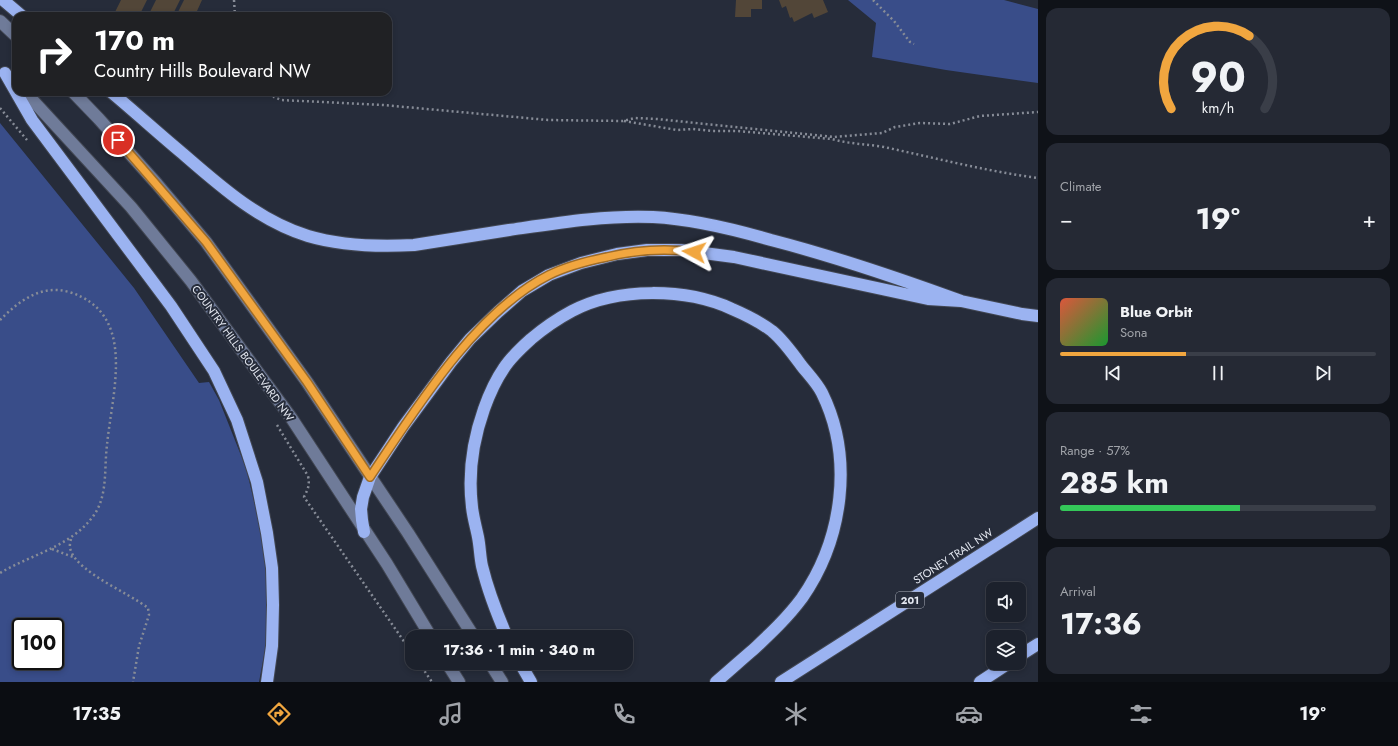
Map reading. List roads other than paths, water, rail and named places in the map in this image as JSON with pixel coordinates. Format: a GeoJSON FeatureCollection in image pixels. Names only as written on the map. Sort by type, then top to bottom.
{"type":"FeatureCollection","features":[{"type":"Feature","properties":{"kind":"highway"},"geometry":{"type":"LineString","coordinates":[[3,0],[17,12]]}},
{"type":"Feature","properties":{"kind":"highway"},"geometry":{"type":"LineString","coordinates":[[2,71],[12,87]]}},
{"type":"Feature","properties":{"kind":"highway"},"geometry":{"type":"LineString","coordinates":[[17,96],[32,120],[124,242],[175,313],[214,371],[237,420],[257,482],[272,568],[272,646],[268,682]]}},
{"type":"Feature","properties":{"kind":"highway"},"geometry":{"type":"LineString","coordinates":[[116,96],[208,176],[240,201],[272,220],[308,236],[366,246],[396,246],[542,225],[611,217],[654,217],[693,221],[818,252],[890,275],[961,302]]}},
{"type":"Feature","properties":{"kind":"highway"},"geometry":{"type":"LineString","coordinates":[[364,532],[361,509],[363,496],[370,477],[403,427],[451,362],[470,339],[522,291],[549,275],[581,263],[617,254],[647,250],[680,250],[734,257],[928,300],[961,302],[1038,316]]}},
{"type":"Feature","properties":{"kind":"highway"},"geometry":{"type":"LineString","coordinates":[[504,630],[494,608],[482,566],[472,506],[471,480],[473,450],[480,420],[492,390],[504,367],[545,327],[574,310],[602,300],[623,295],[658,293],[688,296],[717,302],[751,318],[772,332],[796,358],[821,391],[832,418],[840,456],[841,480],[840,500],[833,532],[826,553],[804,596],[778,626],[716,682]]}},
{"type":"Feature","properties":{"kind":"highway","name":"STONEY TRAIL NW"},"geometry":{"type":"LineString","coordinates":[[781,682],[1038,518]]}},
{"type":"Feature","properties":{"kind":"highway"},"geometry":{"type":"LineString","coordinates":[[1026,652],[1038,644]]}},
{"type":"Feature","properties":{"kind":"highway"},"geometry":{"type":"LineString","coordinates":[[524,670],[531,682]]}},
{"type":"Feature","properties":{"kind":"highway"},"geometry":{"type":"LineString","coordinates":[[980,682],[998,670]]}},
{"type":"Feature","properties":{"kind":"main road"},"geometry":{"type":"LineString","coordinates":[[0,21],[12,32]]}},
{"type":"Feature","properties":{"kind":"main road"},"geometry":{"type":"LineString","coordinates":[[2,71],[12,80]]}},
{"type":"Feature","properties":{"kind":"main road","name":"COUNTRY HILLS BOULEVARD NW"},"geometry":{"type":"LineString","coordinates":[[29,96],[131,207],[191,281],[292,419],[386,564],[427,630]]}},
{"type":"Feature","properties":{"kind":"main road"},"geometry":{"type":"LineString","coordinates":[[77,96],[115,136],[206,242],[307,382],[408,533],[470,630]]}},
{"type":"Feature","properties":{"kind":"main road"},"geometry":{"type":"LineString","coordinates":[[451,670],[459,682]]}},
{"type":"Feature","properties":{"kind":"main road"},"geometry":{"type":"LineString","coordinates":[[494,670],[502,682]]}}]}
